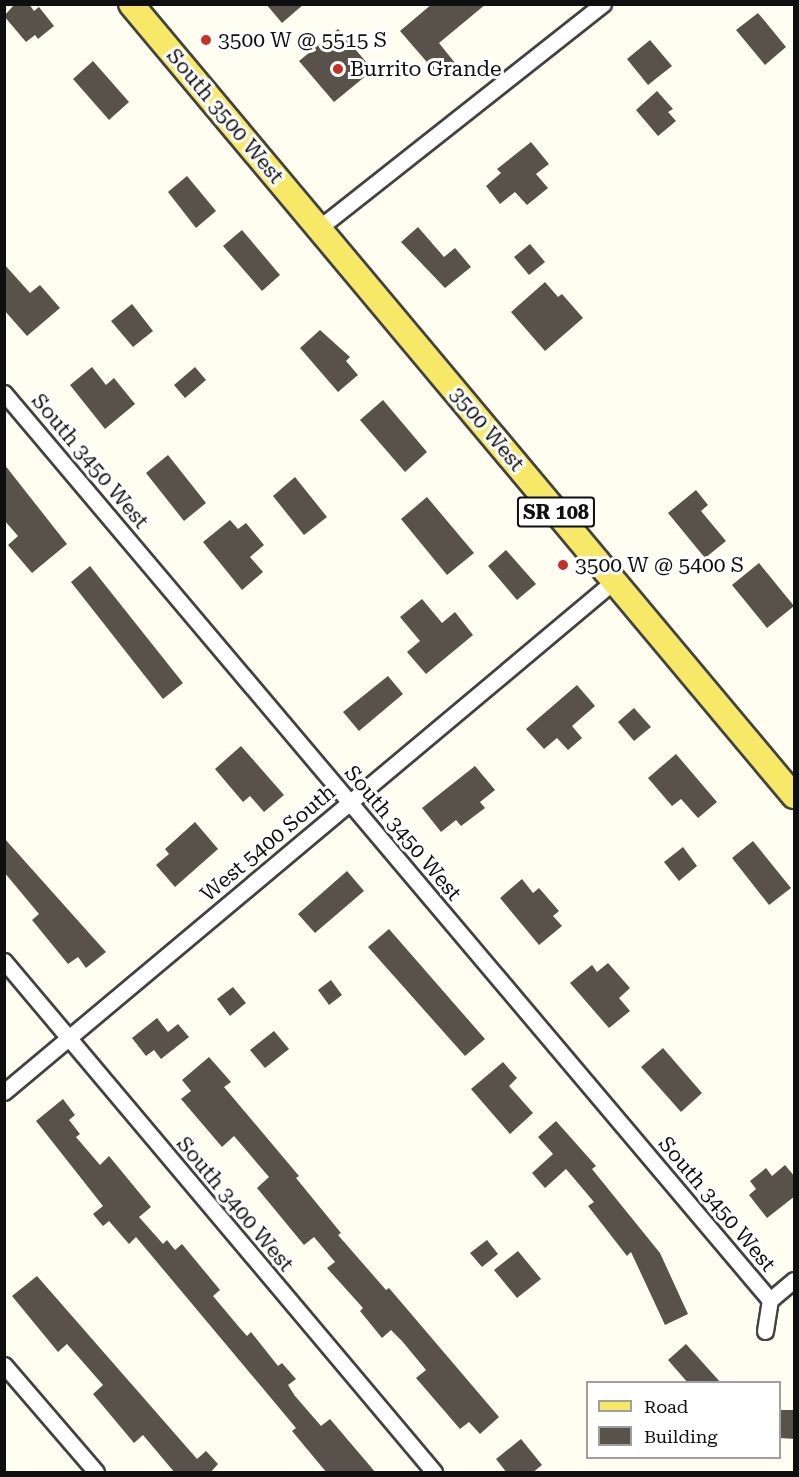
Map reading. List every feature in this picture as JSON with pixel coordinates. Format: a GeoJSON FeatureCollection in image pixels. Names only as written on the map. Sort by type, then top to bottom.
{"type":"FeatureCollection","features":[{"type":"Feature","properties":{"kind":"main road","name":"South 3500 West"},"geometry":{"type":"LineString","coordinates":[[131,4],[319,228]]}},
{"type":"Feature","properties":{"kind":"main road","name":"3500 West"},"geometry":{"type":"LineString","coordinates":[[319,228],[614,581],[792,787]]}},
{"type":"Feature","properties":{"kind":"street"},"geometry":{"type":"LineString","coordinates":[[319,228],[603,4]]}},
{"type":"Feature","properties":{"kind":"street","name":"South 3450 West"},"geometry":{"type":"LineString","coordinates":[[4,393],[770,1300]]}},
{"type":"Feature","properties":{"kind":"street","name":"West 5400 South"},"geometry":{"type":"LineString","coordinates":[[4,1092],[614,581]]}},
{"type":"Feature","properties":{"kind":"street","name":"South 3400 West"},"geometry":{"type":"LineString","coordinates":[[4,961],[434,1473]]}},
{"type":"Feature","properties":{"kind":"street"},"geometry":{"type":"LineString","coordinates":[[765,1331],[770,1300],[795,1280]]}},
{"type":"Feature","properties":{"kind":"street"},"geometry":{"type":"LineString","coordinates":[[4,1365],[96,1473]]}},
{"type":"Feature","properties":{"kind":"building"},"geometry":{"type":"Polygon","coordinates":[[[15,4],[29,4],[34,11],[39,7],[54,26],[38,39],[35,35],[26,42],[4,16],[15,4]]]}},
{"type":"Feature","properties":{"kind":"building"},"geometry":{"type":"Polygon","coordinates":[[[266,4],[304,4],[282,23],[266,4]]]}},
{"type":"Feature","properties":{"kind":"building"},"geometry":{"type":"Polygon","coordinates":[[[432,4],[486,4],[439,43],[455,63],[439,76],[400,31],[432,4]]]}},
{"type":"Feature","properties":{"kind":"building"},"geometry":{"type":"Polygon","coordinates":[[[758,13],[786,47],[765,65],[736,30],[758,13]]]}},
{"type":"Feature","properties":{"kind":"building"},"geometry":{"type":"Polygon","coordinates":[[[338,29],[373,70],[334,102],[299,61],[338,29]]]}},
{"type":"Feature","properties":{"kind":"building"},"geometry":{"type":"Polygon","coordinates":[[[650,40],[672,66],[648,85],[627,59],[650,40]]]}},
{"type":"Feature","properties":{"kind":"building"},"geometry":{"type":"Polygon","coordinates":[[[93,61],[129,102],[109,120],[73,79],[93,61]]]}},
{"type":"Feature","properties":{"kind":"building"},"geometry":{"type":"Polygon","coordinates":[[[657,91],[673,109],[668,112],[676,121],[658,136],[636,110],[657,91]]]}},
{"type":"Feature","properties":{"kind":"building"},"geometry":{"type":"Polygon","coordinates":[[[531,142],[549,164],[536,174],[548,188],[527,205],[515,192],[500,204],[486,186],[501,173],[497,169],[531,142]]]}},
{"type":"Feature","properties":{"kind":"building"},"geometry":{"type":"Polygon","coordinates":[[[187,176],[216,211],[196,228],[168,192],[187,176]]]}},
{"type":"Feature","properties":{"kind":"building"},"geometry":{"type":"Polygon","coordinates":[[[418,227],[444,257],[455,248],[471,267],[445,288],[401,242],[418,227]]]}},
{"type":"Feature","properties":{"kind":"building"},"geometry":{"type":"Polygon","coordinates":[[[242,230],[280,275],[262,291],[223,246],[242,230]]]}},
{"type":"Feature","properties":{"kind":"building"},"geometry":{"type":"Polygon","coordinates":[[[530,244],[545,262],[529,275],[514,257],[530,244]]]}},
{"type":"Feature","properties":{"kind":"building"},"geometry":{"type":"Polygon","coordinates":[[[4,264],[30,293],[40,285],[60,308],[27,336],[4,310],[4,264]]]}},
{"type":"Feature","properties":{"kind":"building"},"geometry":{"type":"Polygon","coordinates":[[[545,282],[558,297],[562,294],[583,318],[545,351],[511,312],[545,282]]]}},
{"type":"Feature","properties":{"kind":"building"},"geometry":{"type":"Polygon","coordinates":[[[132,304],[153,331],[133,347],[111,321],[132,304]]]}},
{"type":"Feature","properties":{"kind":"building"},"geometry":{"type":"Polygon","coordinates":[[[320,330],[350,357],[346,361],[358,375],[338,392],[300,348],[320,330]]]}},
{"type":"Feature","properties":{"kind":"building"},"geometry":{"type":"Polygon","coordinates":[[[92,367],[106,385],[114,378],[135,404],[105,429],[70,385],[92,367]]]}},
{"type":"Feature","properties":{"kind":"building"},"geometry":{"type":"Polygon","coordinates":[[[195,367],[206,380],[185,398],[174,385],[195,367]]]}},
{"type":"Feature","properties":{"kind":"building"},"geometry":{"type":"Polygon","coordinates":[[[383,400],[427,452],[405,472],[360,420],[383,400]]]}},
{"type":"Feature","properties":{"kind":"building"},"geometry":{"type":"Polygon","coordinates":[[[168,455],[206,503],[184,521],[146,473],[168,455]]]}},
{"type":"Feature","properties":{"kind":"building"},"geometry":{"type":"Polygon","coordinates":[[[4,464],[67,544],[32,573],[8,545],[18,536],[4,520],[4,464]]]}},
{"type":"Feature","properties":{"kind":"building"},"geometry":{"type":"Polygon","coordinates":[[[295,477],[327,517],[304,535],[273,496],[295,477]]]}},
{"type":"Feature","properties":{"kind":"building"},"geometry":{"type":"Polygon","coordinates":[[[696,490],[708,505],[701,511],[726,541],[705,558],[668,513],[696,490]]]}},
{"type":"Feature","properties":{"kind":"building"},"geometry":{"type":"Polygon","coordinates":[[[427,497],[474,553],[447,575],[401,519],[427,497]]]}},
{"type":"Feature","properties":{"kind":"building"},"geometry":{"type":"Polygon","coordinates":[[[230,520],[238,529],[246,523],[264,545],[250,557],[263,572],[242,590],[203,542],[230,520]]]}},
{"type":"Feature","properties":{"kind":"building"},"geometry":{"type":"Polygon","coordinates":[[[506,550],[536,584],[517,600],[488,566],[506,550]]]}},
{"type":"Feature","properties":{"kind":"building"},"geometry":{"type":"Polygon","coordinates":[[[759,563],[794,606],[767,628],[732,585],[759,563]]]}},
{"type":"Feature","properties":{"kind":"building"},"geometry":{"type":"Polygon","coordinates":[[[90,566],[183,683],[163,699],[71,582],[90,566]]]}},
{"type":"Feature","properties":{"kind":"building"},"geometry":{"type":"Polygon","coordinates":[[[422,599],[442,623],[455,612],[473,635],[426,674],[407,652],[420,641],[400,617],[422,599]]]}},
{"type":"Feature","properties":{"kind":"building"},"geometry":{"type":"Polygon","coordinates":[[[388,676],[403,694],[359,731],[343,712],[388,676]]]}},
{"type":"Feature","properties":{"kind":"building"},"geometry":{"type":"Polygon","coordinates":[[[577,685],[595,706],[572,726],[582,738],[568,750],[557,738],[544,749],[526,729],[577,685]]]}},
{"type":"Feature","properties":{"kind":"building"},"geometry":{"type":"Polygon","coordinates":[[[634,708],[651,727],[634,741],[618,722],[634,708]]]}},
{"type":"Feature","properties":{"kind":"building"},"geometry":{"type":"Polygon","coordinates":[[[241,746],[284,795],[264,812],[250,796],[243,802],[215,769],[241,746]]]}},
{"type":"Feature","properties":{"kind":"building"},"geometry":{"type":"Polygon","coordinates":[[[676,754],[717,802],[698,818],[681,799],[672,806],[648,778],[676,754]]]}},
{"type":"Feature","properties":{"kind":"building"},"geometry":{"type":"Polygon","coordinates":[[[475,766],[495,790],[480,802],[485,808],[461,826],[456,820],[441,832],[422,808],[475,766]]]}},
{"type":"Feature","properties":{"kind":"building"},"geometry":{"type":"Polygon","coordinates":[[[195,822],[218,849],[175,887],[156,865],[169,854],[165,849],[195,822]]]}},
{"type":"Feature","properties":{"kind":"building"},"geometry":{"type":"Polygon","coordinates":[[[4,838],[106,952],[86,968],[78,957],[68,964],[32,920],[39,914],[4,872],[4,838]]]}},
{"type":"Feature","properties":{"kind":"building"},"geometry":{"type":"Polygon","coordinates":[[[753,841],[791,888],[769,905],[732,858],[753,841]]]}},
{"type":"Feature","properties":{"kind":"building"},"geometry":{"type":"Polygon","coordinates":[[[683,847],[697,866],[679,881],[664,862],[683,847]]]}},
{"type":"Feature","properties":{"kind":"building"},"geometry":{"type":"Polygon","coordinates":[[[347,871],[364,891],[315,933],[298,914],[347,871]]]}},
{"type":"Feature","properties":{"kind":"building"},"geometry":{"type":"Polygon","coordinates":[[[522,879],[533,893],[539,888],[559,911],[553,916],[562,926],[539,945],[500,898],[522,879]]]}},
{"type":"Feature","properties":{"kind":"building"},"geometry":{"type":"Polygon","coordinates":[[[389,929],[485,1039],[465,1056],[368,947],[389,929]]]}},
{"type":"Feature","properties":{"kind":"building"},"geometry":{"type":"Polygon","coordinates":[[[608,963],[630,988],[619,998],[630,1011],[609,1028],[570,983],[592,965],[597,972],[608,963]]]}},
{"type":"Feature","properties":{"kind":"building"},"geometry":{"type":"Polygon","coordinates":[[[331,980],[342,995],[329,1005],[318,990],[331,980]]]}},
{"type":"Feature","properties":{"kind":"building"},"geometry":{"type":"Polygon","coordinates":[[[233,987],[246,1003],[230,1016],[217,999],[233,987]]]}},
{"type":"Feature","properties":{"kind":"building"},"geometry":{"type":"Polygon","coordinates":[[[157,1018],[168,1032],[178,1024],[189,1037],[161,1059],[154,1050],[146,1056],[132,1038],[157,1018]]]}},
{"type":"Feature","properties":{"kind":"building"},"geometry":{"type":"Polygon","coordinates":[[[274,1031],[289,1049],[265,1068],[250,1050],[274,1031]]]}},
{"type":"Feature","properties":{"kind":"building"},"geometry":{"type":"Polygon","coordinates":[[[663,1048],[702,1093],[681,1112],[641,1067],[663,1048]]]}},
{"type":"Feature","properties":{"kind":"building"},"geometry":{"type":"Polygon","coordinates":[[[209,1057],[231,1082],[224,1087],[299,1176],[296,1178],[341,1233],[338,1235],[386,1290],[389,1288],[499,1417],[480,1434],[469,1422],[460,1429],[416,1378],[426,1370],[391,1330],[382,1338],[360,1311],[363,1308],[327,1268],[335,1262],[314,1237],[304,1245],[257,1188],[269,1177],[234,1136],[222,1147],[181,1099],[191,1091],[182,1080],[209,1057]]]}},
{"type":"Feature","properties":{"kind":"building"},"geometry":{"type":"Polygon","coordinates":[[[503,1062],[517,1078],[509,1086],[533,1113],[510,1134],[471,1089],[503,1062]]]}},
{"type":"Feature","properties":{"kind":"building"},"geometry":{"type":"Polygon","coordinates":[[[63,1099],[75,1115],[69,1120],[80,1134],[76,1137],[100,1165],[109,1156],[151,1207],[139,1217],[163,1244],[167,1240],[175,1250],[182,1244],[220,1290],[213,1296],[239,1327],[247,1336],[251,1332],[278,1366],[282,1363],[296,1379],[288,1385],[295,1396],[321,1426],[330,1419],[376,1473],[327,1473],[292,1431],[296,1428],[136,1237],[129,1244],[109,1221],[103,1226],[93,1214],[103,1206],[36,1121],[63,1099]]]}},
{"type":"Feature","properties":{"kind":"building"},"geometry":{"type":"Polygon","coordinates":[[[556,1121],[596,1166],[592,1169],[660,1253],[688,1314],[665,1325],[631,1252],[627,1256],[588,1206],[594,1202],[566,1169],[545,1188],[532,1173],[553,1154],[538,1137],[556,1121]]]}},
{"type":"Feature","properties":{"kind":"building"},"geometry":{"type":"Polygon","coordinates":[[[785,1165],[795,1177],[795,1196],[767,1218],[749,1195],[756,1189],[750,1181],[766,1168],[772,1176],[785,1165]]]}},
{"type":"Feature","properties":{"kind":"building"},"geometry":{"type":"Polygon","coordinates":[[[487,1240],[498,1254],[482,1267],[470,1253],[487,1240]]]}},
{"type":"Feature","properties":{"kind":"building"},"geometry":{"type":"Polygon","coordinates":[[[518,1251],[541,1279],[517,1298],[494,1270],[518,1251]]]}},
{"type":"Feature","properties":{"kind":"building"},"geometry":{"type":"Polygon","coordinates":[[[37,1276],[197,1459],[206,1451],[218,1464],[210,1473],[175,1473],[143,1435],[134,1443],[93,1394],[103,1385],[67,1344],[58,1352],[12,1296],[37,1276]]]}},
{"type":"Feature","properties":{"kind":"building"},"geometry":{"type":"Polygon","coordinates":[[[686,1344],[719,1381],[686,1381],[668,1360],[686,1344]]]}},
{"type":"Feature","properties":{"kind":"building"},"geometry":{"type":"Polygon","coordinates":[[[781,1410],[795,1410],[795,1439],[781,1438],[781,1410]]]}},
{"type":"Feature","properties":{"kind":"building"},"geometry":{"type":"Polygon","coordinates":[[[521,1439],[542,1465],[532,1473],[507,1473],[496,1459],[521,1439]]]}},
{"type":"Feature","properties":{"kind":"place","name":"3500 W @ 5515 S"},"geometry":{"type":"Point","coordinates":[206,40]}},
{"type":"Feature","properties":{"kind":"place","name":"Burrito Grande"},"geometry":{"type":"Point","coordinates":[338,69]}},
{"type":"Feature","properties":{"kind":"place","name":"3500 W @ 5400 S"},"geometry":{"type":"Point","coordinates":[563,565]}}]}
